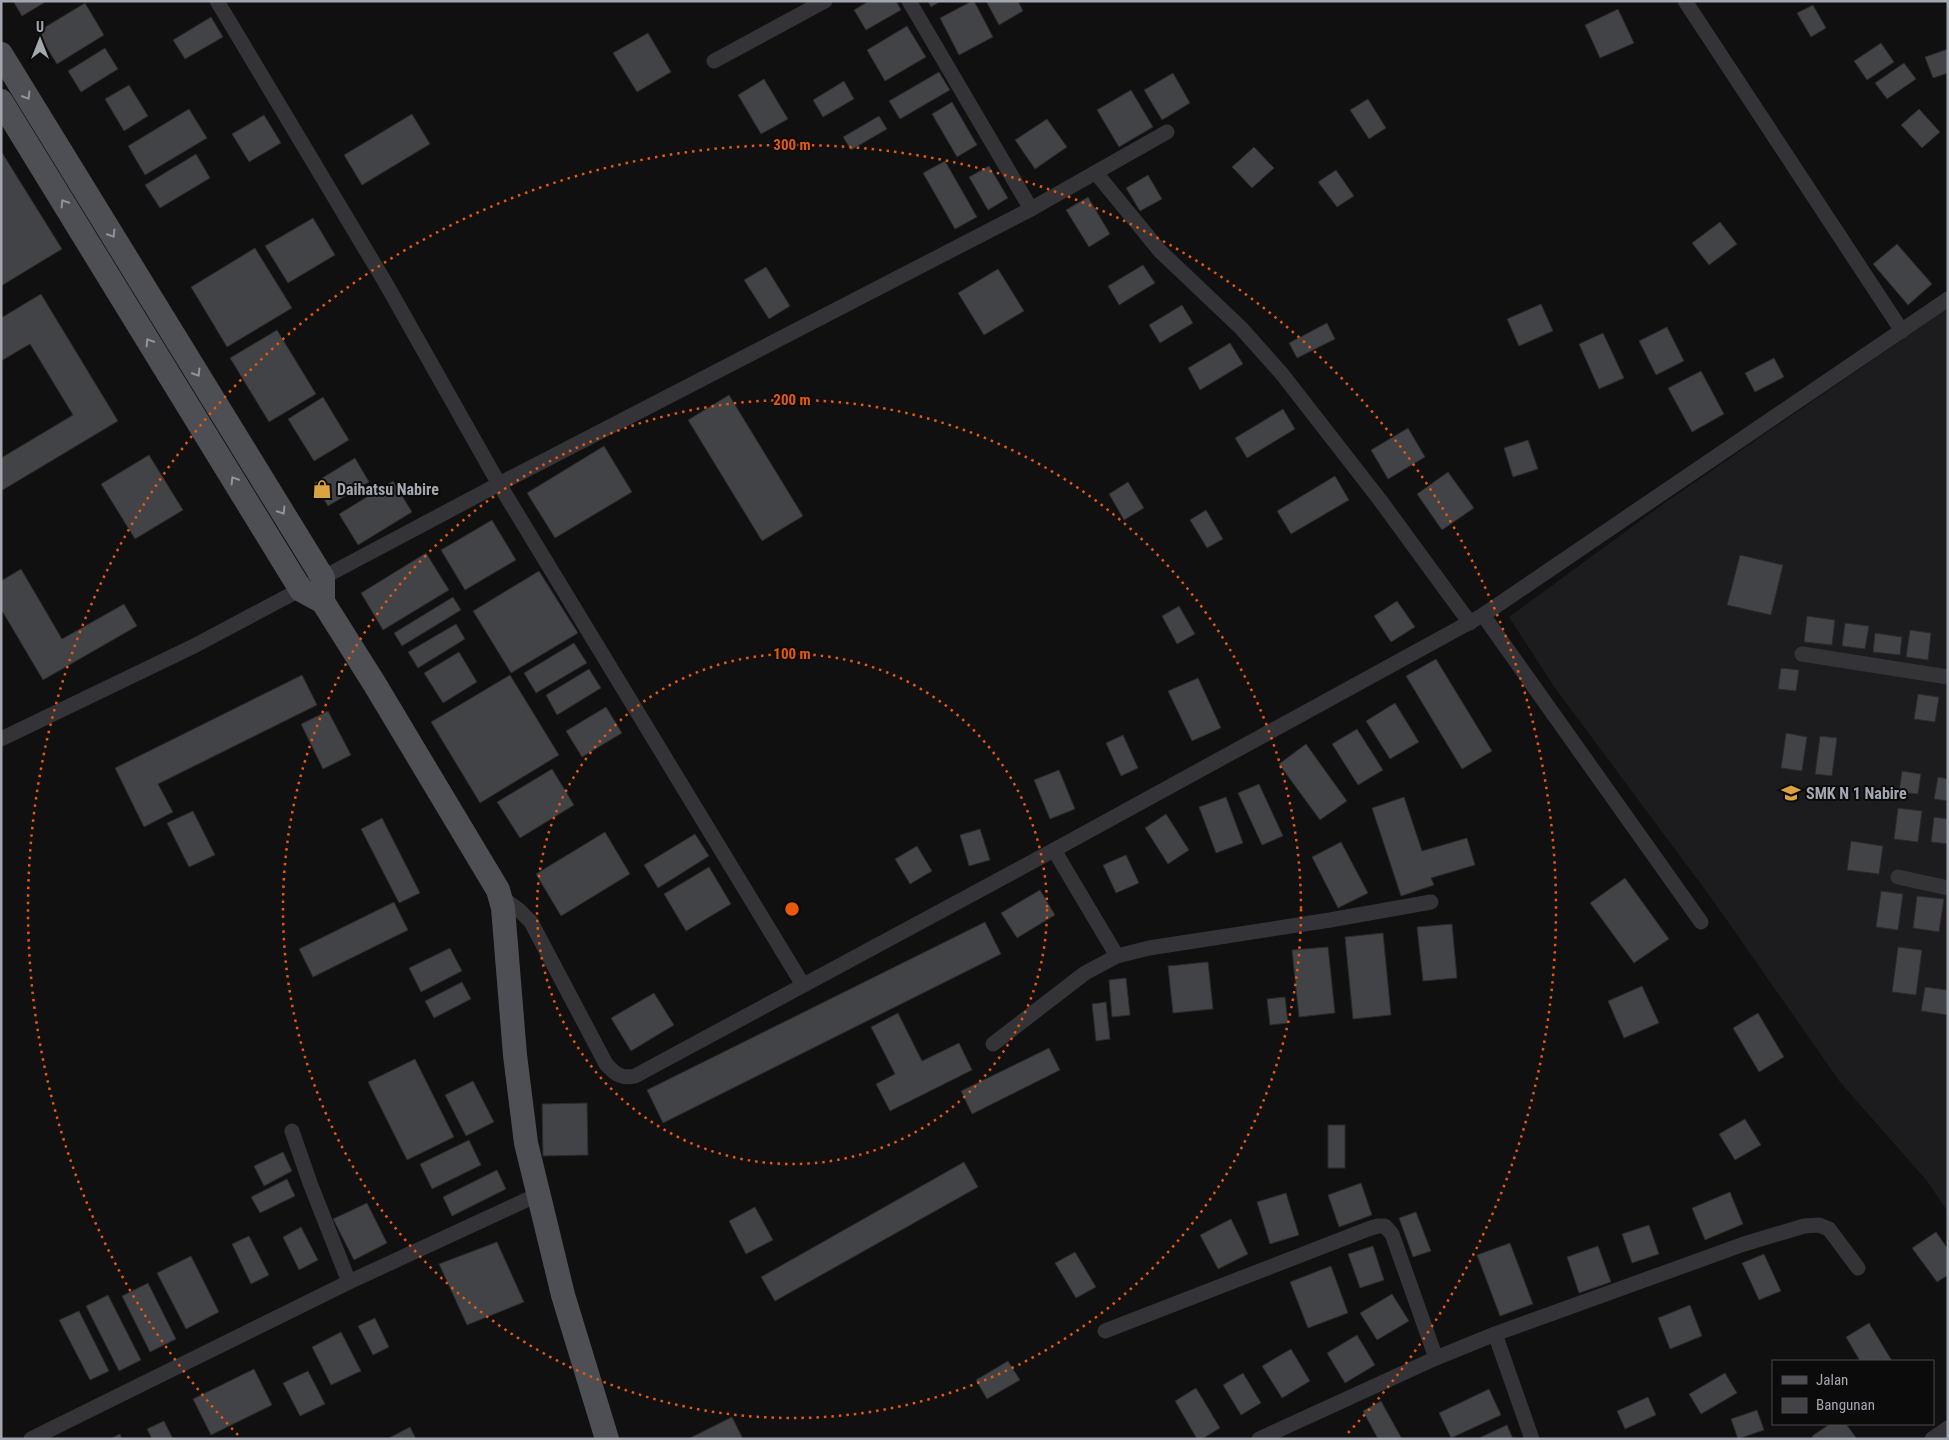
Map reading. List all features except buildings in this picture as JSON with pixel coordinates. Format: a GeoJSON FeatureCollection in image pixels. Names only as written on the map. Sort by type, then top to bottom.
{"type":"FeatureCollection","features":[{"type":"Feature","properties":{"kind":"main road"},"geometry":{"type":"LineString","coordinates":[[1,54],[323,578],[323,602]]}},
{"type":"Feature","properties":{"kind":"main road"},"geometry":{"type":"LineString","coordinates":[[1,101],[301,590],[323,602],[493,879],[501,897],[518,1084],[526,1143],[537,1195],[563,1295],[607,1439]]}},
{"type":"Feature","properties":{"kind":"street"},"geometry":{"type":"LineString","coordinates":[[217,1],[385,282],[500,484],[804,985]]}},
{"type":"Feature","properties":{"kind":"street"},"geometry":{"type":"LineString","coordinates":[[714,61],[825,1]]}},
{"type":"Feature","properties":{"kind":"street"},"geometry":{"type":"LineString","coordinates":[[909,1],[1031,208]]}},
{"type":"Feature","properties":{"kind":"street"},"geometry":{"type":"LineString","coordinates":[[1685,1],[1902,331]]}},
{"type":"Feature","properties":{"kind":"street"},"geometry":{"type":"LineString","coordinates":[[1,739],[194,646],[500,484],[1031,208],[1167,132]]}},
{"type":"Feature","properties":{"kind":"street"},"geometry":{"type":"LineString","coordinates":[[1096,173],[1160,251],[1241,328],[1282,374],[1476,619],[1701,922]]}},
{"type":"Feature","properties":{"kind":"street"},"geometry":{"type":"LineString","coordinates":[[501,897],[519,910],[531,922],[606,1064],[614,1073],[622,1078],[641,1073],[1476,619],[1948,299]]}},
{"type":"Feature","properties":{"kind":"street"},"geometry":{"type":"LineString","coordinates":[[1802,654],[1948,677]]}},
{"type":"Feature","properties":{"kind":"street"},"geometry":{"type":"LineString","coordinates":[[1054,850],[1117,956]]}},
{"type":"Feature","properties":{"kind":"street"},"geometry":{"type":"LineString","coordinates":[[1898,877],[1948,888]]}},
{"type":"Feature","properties":{"kind":"street"},"geometry":{"type":"LineString","coordinates":[[993,1044],[1086,973],[1117,956],[1149,948],[1330,920],[1431,902]]}},
{"type":"Feature","properties":{"kind":"street"},"geometry":{"type":"LineString","coordinates":[[292,1131],[310,1183],[349,1282]]}},
{"type":"Feature","properties":{"kind":"street"},"geometry":{"type":"LineString","coordinates":[[31,1439],[349,1282],[537,1195]]}},
{"type":"Feature","properties":{"kind":"street"},"geometry":{"type":"LineString","coordinates":[[1259,1439],[1436,1358],[1495,1334],[1744,1244],[1804,1226],[1819,1225],[1829,1229],[1858,1268]]}},
{"type":"Feature","properties":{"kind":"street"},"geometry":{"type":"LineString","coordinates":[[1105,1331],[1350,1235],[1374,1227],[1385,1226],[1392,1234],[1436,1358]]}},
{"type":"Feature","properties":{"kind":"street"},"geometry":{"type":"LineString","coordinates":[[1495,1334],[1532,1439]]}},
{"type":"Feature","properties":{"kind":"street"},"geometry":{"type":"LineString","coordinates":[[1932,1439],[1948,1428]]}},
{"type":"Feature","properties":{"kind":"shaded area","name":"SMK N 1 Nabire"},"geometry":{"type":"Polygon","coordinates":[[[1948,308],[1948,1212],[1927,1181],[1840,1082],[1712,899],[1555,688],[1509,617],[1666,502],[1948,308]]]}},
{"type":"Feature","properties":{"kind":"place","name":"Daihatsu Nabire"},"geometry":{"type":"Point","coordinates":[322,489]}},
{"type":"Feature","properties":{"kind":"place","name":"SMK N 1 Nabire"},"geometry":{"type":"Point","coordinates":[1791,793]}}]}
